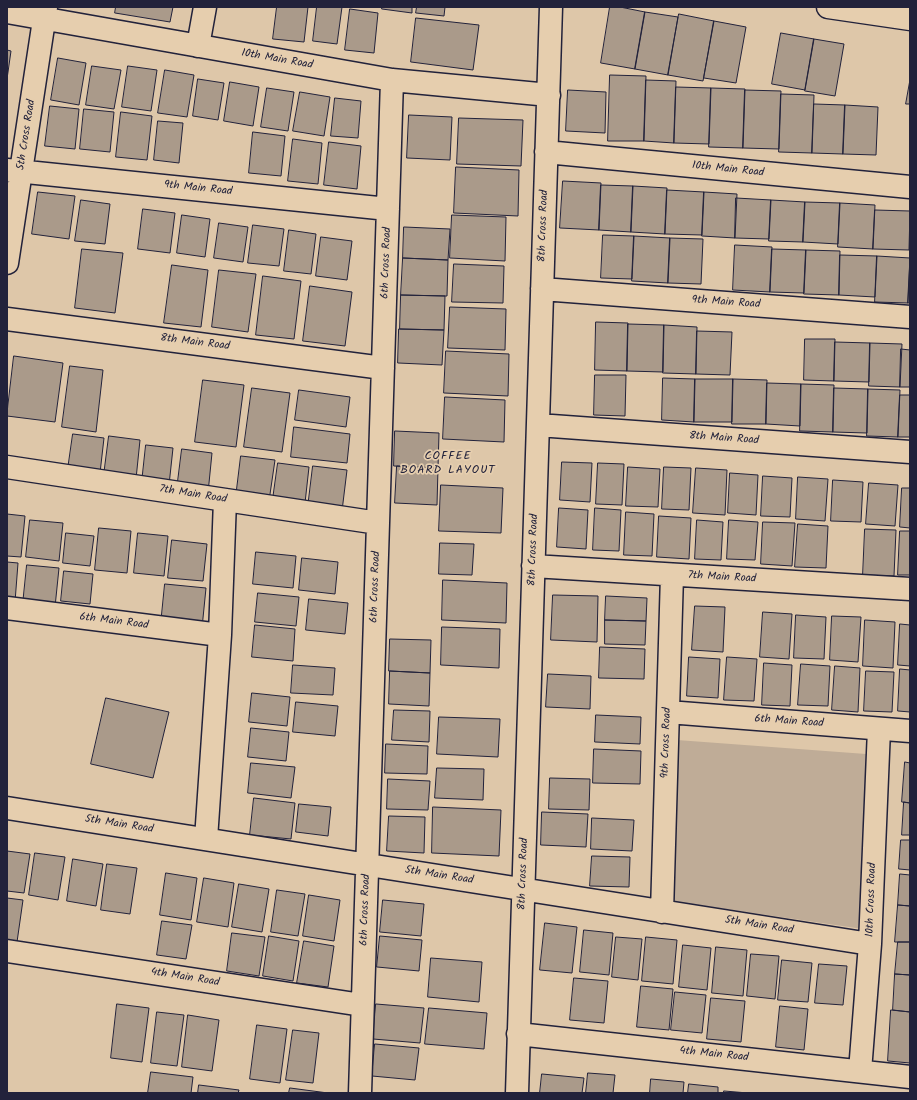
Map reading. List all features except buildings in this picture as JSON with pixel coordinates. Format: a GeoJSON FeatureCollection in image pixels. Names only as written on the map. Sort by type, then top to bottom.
{"type":"FeatureCollection","features":[{"type":"Feature","properties":{"kind":"street"},"geometry":{"type":"LineString","coordinates":[[198,46],[205,7]]}},
{"type":"Feature","properties":{"kind":"street","name":"8th Cross Road"},"geometry":{"type":"LineString","coordinates":[[517,1093],[551,7]]}},
{"type":"Feature","properties":{"kind":"street"},"geometry":{"type":"LineString","coordinates":[[828,7],[910,20]]}},
{"type":"Feature","properties":{"kind":"street","name":"10th Main Road"},"geometry":{"type":"LineString","coordinates":[[7,12],[45,13],[198,46],[392,80],[548,95]]}},
{"type":"Feature","properties":{"kind":"street","name":"5th Cross Road"},"geometry":{"type":"LineString","coordinates":[[7,263],[14,171],[45,13]]}},
{"type":"Feature","properties":{"kind":"street","name":"6th Cross Road"},"geometry":{"type":"LineString","coordinates":[[360,1093],[392,80]]}},
{"type":"Feature","properties":{"kind":"street","name":"10th Main Road"},"geometry":{"type":"LineString","coordinates":[[546,152],[910,187]]}},
{"type":"Feature","properties":{"kind":"street","name":"9th Main Road"},"geometry":{"type":"LineString","coordinates":[[14,171],[388,209]]}},
{"type":"Feature","properties":{"kind":"street","name":"9th Main Road"},"geometry":{"type":"LineString","coordinates":[[542,289],[910,317]]}},
{"type":"Feature","properties":{"kind":"street","name":"8th Main Road"},"geometry":{"type":"LineString","coordinates":[[7,319],[383,368]]}},
{"type":"Feature","properties":{"kind":"street","name":"8th Main Road"},"geometry":{"type":"LineString","coordinates":[[538,425],[910,452]]}},
{"type":"Feature","properties":{"kind":"street","name":"7th Main Road"},"geometry":{"type":"LineString","coordinates":[[7,467],[378,523]]}},
{"type":"Feature","properties":{"kind":"street"},"geometry":{"type":"LineString","coordinates":[[206,839],[220,635],[226,500]]}},
{"type":"Feature","properties":{"kind":"street","name":"7th Main Road"},"geometry":{"type":"LineString","coordinates":[[534,566],[910,589]]}},
{"type":"Feature","properties":{"kind":"street","name":"9th Cross Road"},"geometry":{"type":"LineString","coordinates":[[662,912],[672,575]]}},
{"type":"Feature","properties":{"kind":"street","name":"6th Main Road"},"geometry":{"type":"LineString","coordinates":[[7,608],[220,635]]}},
{"type":"Feature","properties":{"kind":"street","name":"6th Main Road"},"geometry":{"type":"LineString","coordinates":[[668,712],[879,729],[910,730]]}},
{"type":"Feature","properties":{"kind":"street","name":"10th Cross Road"},"geometry":{"type":"LineString","coordinates":[[860,1071],[870,944],[879,729]]}},
{"type":"Feature","properties":{"kind":"street","name":"5th Main Road"},"geometry":{"type":"LineString","coordinates":[[7,808],[870,944]]}},
{"type":"Feature","properties":{"kind":"street","name":"4th Main Road"},"geometry":{"type":"LineString","coordinates":[[7,951],[362,1005]]}},
{"type":"Feature","properties":{"kind":"street","name":"4th Main Road"},"geometry":{"type":"LineString","coordinates":[[518,1034],[910,1077]]}},
{"type":"Feature","properties":{"kind":"shaded area"},"geometry":{"type":"Polygon","coordinates":[[[677,740],[866,754],[863,929],[671,901],[677,740]]]}},
{"type":"Feature","properties":{"kind":"district","name":"COFFEE BOARD LAYOUT"},"geometry":{"type":"Point","coordinates":[448,464]}}]}
